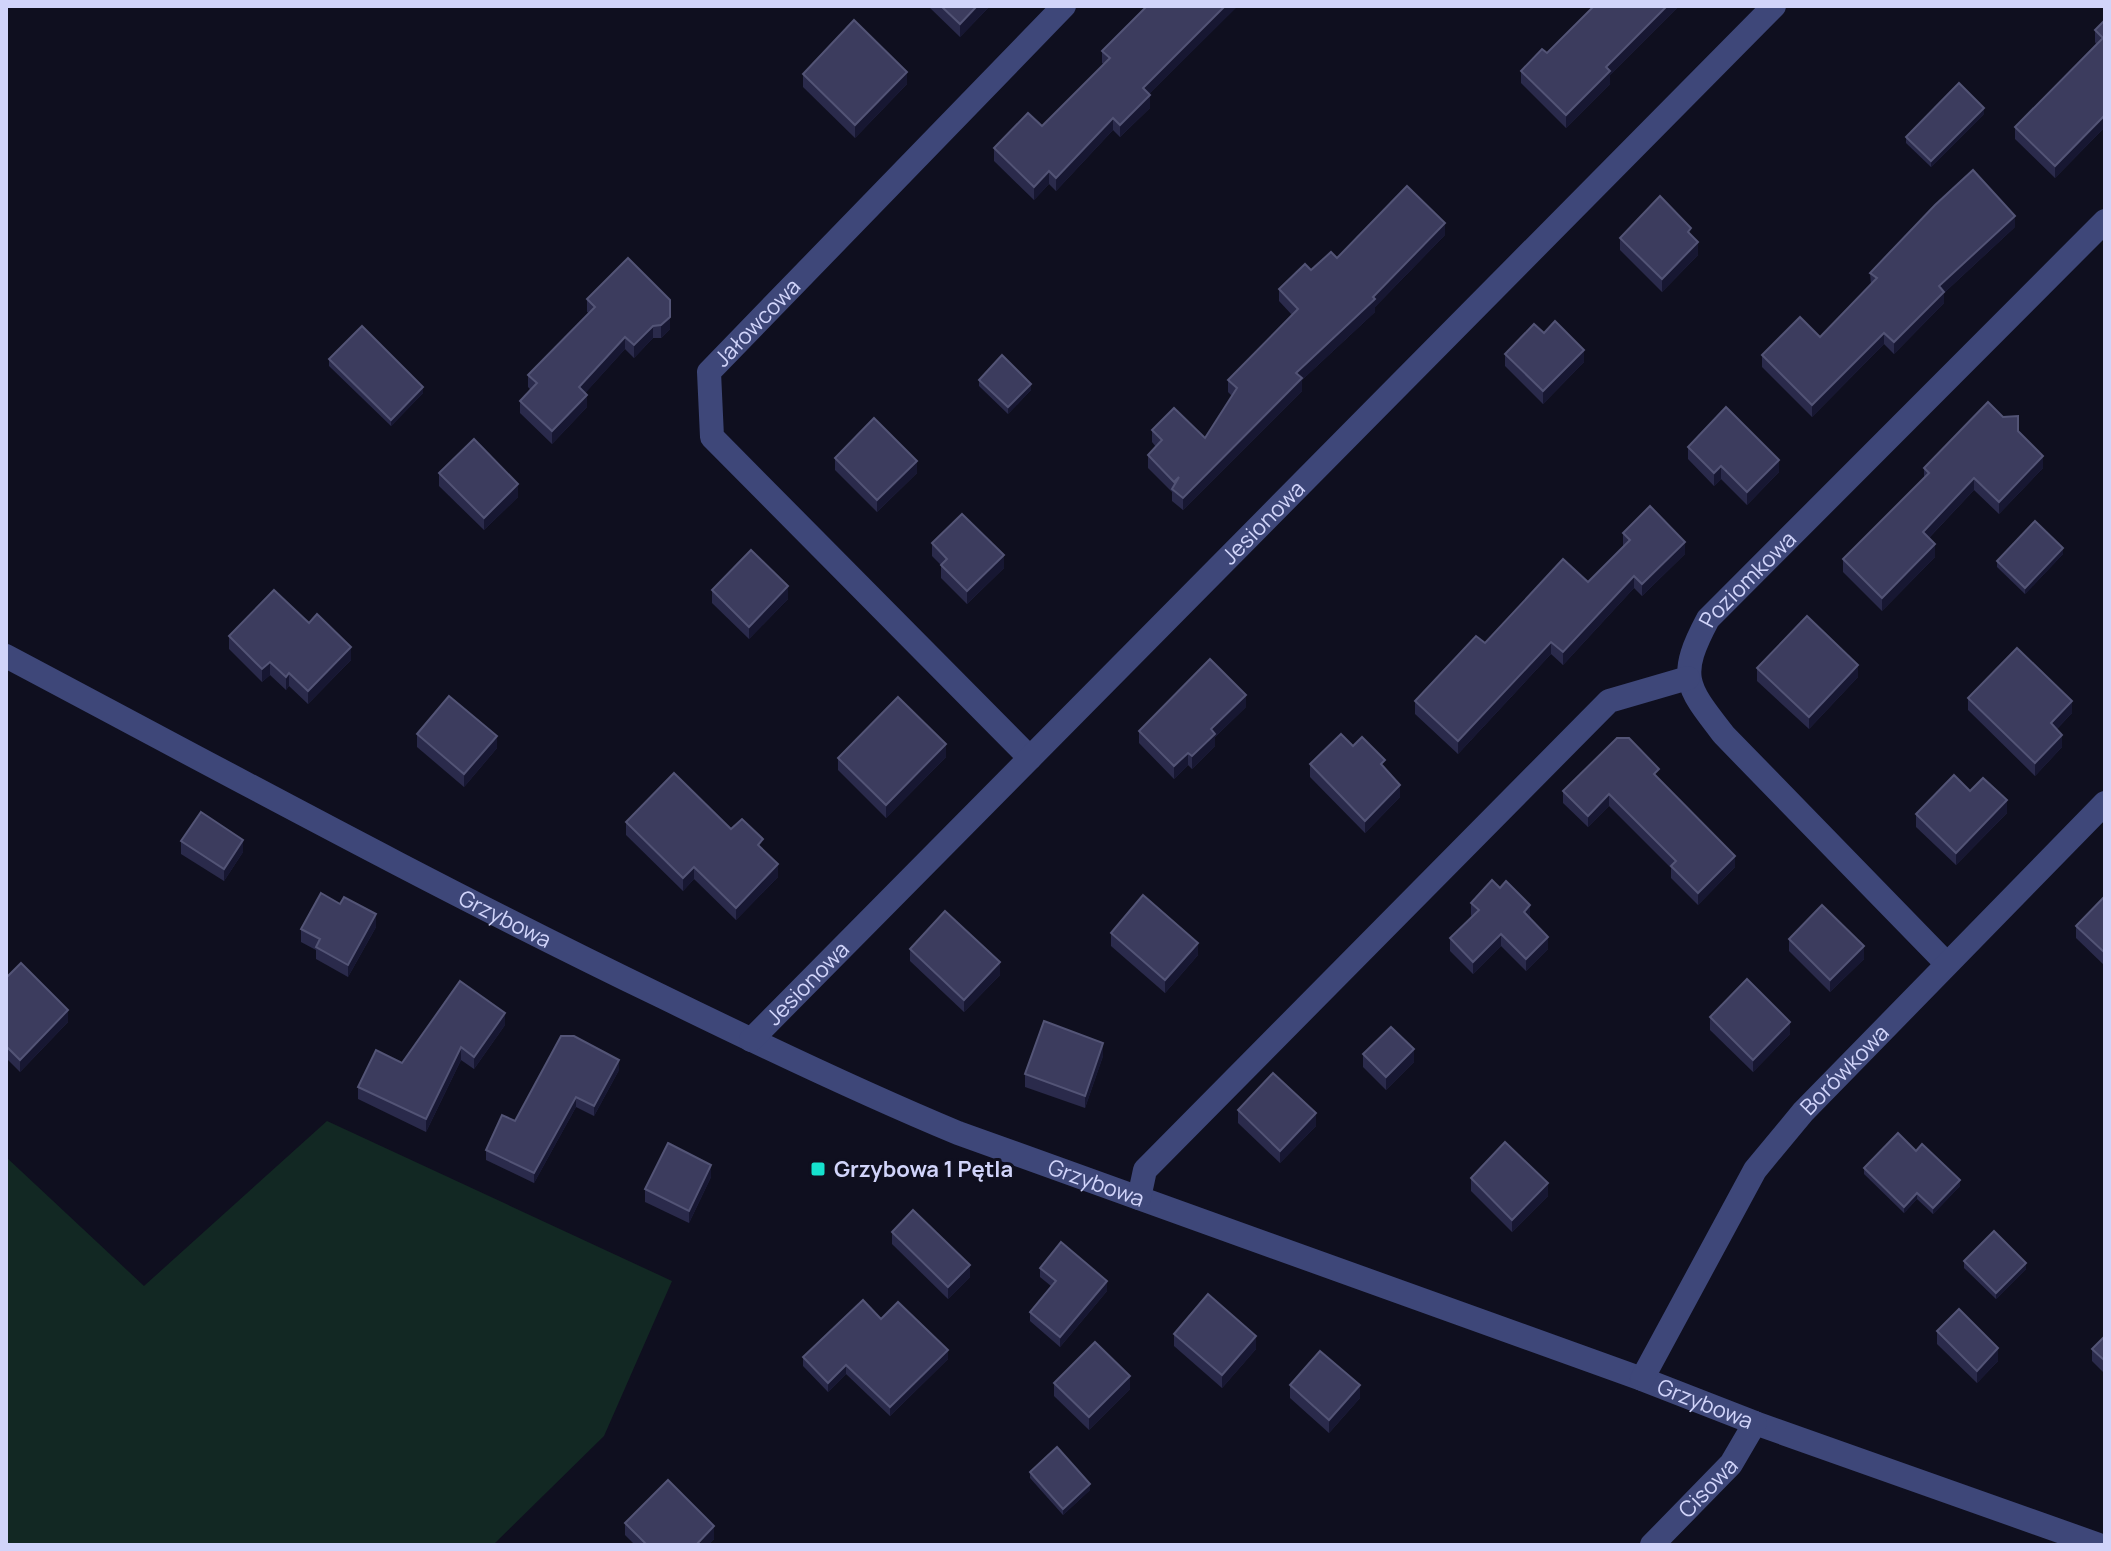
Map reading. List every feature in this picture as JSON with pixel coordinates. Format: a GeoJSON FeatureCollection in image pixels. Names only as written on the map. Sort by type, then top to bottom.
{"type":"FeatureCollection","features":[{"type":"Feature","properties":{"kind":"street","name":"Jałowcowa"},"geometry":{"type":"LineString","coordinates":[[1030,758],[712,437],[709,372],[1064,6]]}},
{"type":"Feature","properties":{"kind":"street","name":"Jesionowa"},"geometry":{"type":"LineString","coordinates":[[751,1040],[1774,6]]}},
{"type":"Feature","properties":{"kind":"street","name":"Poziomkowa"},"geometry":{"type":"LineString","coordinates":[[1688,678],[1694,646],[1708,619],[2105,221]]}},
{"type":"Feature","properties":{"kind":"street","name":"Grzybowa"},"geometry":{"type":"LineString","coordinates":[[6,656],[533,934],[892,1105],[958,1133],[2099,1545]]}},
{"type":"Feature","properties":{"kind":"street"},"geometry":{"type":"LineString","coordinates":[[1139,1198],[1145,1170],[1609,701],[1688,678],[1699,703],[1724,735],[1946,963]]}},
{"type":"Feature","properties":{"kind":"street","name":"Borówkowa"},"geometry":{"type":"LineString","coordinates":[[1642,1379],[1755,1170],[1803,1112],[2105,803]]}},
{"type":"Feature","properties":{"kind":"street","name":"Cisowa"},"geometry":{"type":"LineString","coordinates":[[1652,1545],[1731,1464],[1755,1423]]}},
{"type":"Feature","properties":{"kind":"green space"},"geometry":{"type":"Polygon","coordinates":[[[327,1121],[672,1281],[604,1436],[493,1545],[6,1545],[6,1157],[144,1286],[327,1121]]]}},
{"type":"Feature","properties":{"kind":"building"},"geometry":{"type":"Polygon","coordinates":[[[941,6],[977,6],[960,24],[941,6]]]}},
{"type":"Feature","properties":{"kind":"building"},"geometry":{"type":"Polygon","coordinates":[[[1147,6],[1225,6],[1143,88],[1150,95],[1120,125],[1113,118],[1056,178],[1049,171],[1034,187],[994,148],[1028,113],[1042,126],[1110,58],[1102,51],[1147,6]]]}},
{"type":"Feature","properties":{"kind":"building"},"geometry":{"type":"Polygon","coordinates":[[[1594,6],[1667,6],[1606,67],[1610,71],[1566,115],[1521,71],[1542,49],[1547,53],[1594,6]]]}},
{"type":"Feature","properties":{"kind":"building"},"geometry":{"type":"Polygon","coordinates":[[[854,20],[907,72],[855,125],[803,74],[854,20]]]}},
{"type":"Feature","properties":{"kind":"building"},"geometry":{"type":"Polygon","coordinates":[[[2105,20],[2105,115],[2055,166],[2015,127],[2103,38],[2095,30],[2105,20]]]}},
{"type":"Feature","properties":{"kind":"building"},"geometry":{"type":"Polygon","coordinates":[[[1959,83],[1984,108],[1931,161],[1906,137],[1959,83]]]}},
{"type":"Feature","properties":{"kind":"building"},"geometry":{"type":"Polygon","coordinates":[[[1973,170],[2015,216],[1939,286],[1944,292],[1894,342],[1884,333],[1812,405],[1762,355],[1800,317],[1820,337],[1877,278],[1870,273],[1973,170]]]}},
{"type":"Feature","properties":{"kind":"building"},"geometry":{"type":"Polygon","coordinates":[[[1407,186],[1445,223],[1373,297],[1375,299],[1296,373],[1302,378],[1183,498],[1172,489],[1179,477],[1174,482],[1148,455],[1162,440],[1152,430],[1174,408],[1205,438],[1237,388],[1228,380],[1298,309],[1279,289],[1305,264],[1311,270],[1331,252],[1337,258],[1407,186]]]}},
{"type":"Feature","properties":{"kind":"building"},"geometry":{"type":"Polygon","coordinates":[[[1660,196],[1691,228],[1688,232],[1698,242],[1662,279],[1620,238],[1660,196]]]}},
{"type":"Feature","properties":{"kind":"building"},"geometry":{"type":"Polygon","coordinates":[[[628,258],[670,300],[670,317],[661,325],[653,326],[634,345],[625,337],[579,387],[587,395],[552,431],[520,401],[537,383],[528,375],[595,307],[587,299],[628,258]]]}},
{"type":"Feature","properties":{"kind":"building"},"geometry":{"type":"Polygon","coordinates":[[[1555,321],[1584,350],[1543,391],[1505,354],[1534,324],[1544,333],[1555,321]]]}},
{"type":"Feature","properties":{"kind":"building"},"geometry":{"type":"Polygon","coordinates":[[[362,326],[423,387],[391,420],[329,359],[362,326]]]}},
{"type":"Feature","properties":{"kind":"building"},"geometry":{"type":"Polygon","coordinates":[[[1002,355],[1031,384],[1008,407],[979,380],[1002,355]]]}},
{"type":"Feature","properties":{"kind":"building"},"geometry":{"type":"Polygon","coordinates":[[[1988,402],[2003,417],[2018,416],[2018,431],[2043,456],[1999,502],[1974,478],[1923,532],[1935,544],[1882,598],[1843,559],[1929,473],[1924,468],[1988,402]]]}},
{"type":"Feature","properties":{"kind":"building"},"geometry":{"type":"Polygon","coordinates":[[[1726,407],[1779,460],[1747,492],[1721,466],[1714,473],[1688,447],[1726,407]]]}},
{"type":"Feature","properties":{"kind":"building"},"geometry":{"type":"Polygon","coordinates":[[[874,418],[917,461],[877,500],[835,458],[874,418]]]}},
{"type":"Feature","properties":{"kind":"building"},"geometry":{"type":"Polygon","coordinates":[[[474,439],[518,484],[484,518],[439,473],[474,439]]]}},
{"type":"Feature","properties":{"kind":"building"},"geometry":{"type":"Polygon","coordinates":[[[1650,506],[1685,542],[1642,584],[1634,576],[1563,652],[1551,642],[1458,741],[1415,701],[1476,636],[1485,643],[1563,559],[1588,582],[1630,540],[1623,533],[1650,506]]]}},
{"type":"Feature","properties":{"kind":"building"},"geometry":{"type":"Polygon","coordinates":[[[962,514],[1004,555],[967,591],[941,565],[947,559],[932,543],[962,514]]]}},
{"type":"Feature","properties":{"kind":"building"},"geometry":{"type":"Polygon","coordinates":[[[2035,521],[2063,548],[2025,588],[1997,561],[2035,521]]]}},
{"type":"Feature","properties":{"kind":"building"},"geometry":{"type":"Polygon","coordinates":[[[751,550],[788,586],[749,627],[712,590],[751,550]]]}},
{"type":"Feature","properties":{"kind":"building"},"geometry":{"type":"Polygon","coordinates":[[[274,590],[309,623],[317,614],[351,647],[308,691],[289,673],[286,677],[270,662],[262,669],[229,636],[274,590]]]}},
{"type":"Feature","properties":{"kind":"building"},"geometry":{"type":"Polygon","coordinates":[[[1807,616],[1858,665],[1809,717],[1757,668],[1807,616]]]}},
{"type":"Feature","properties":{"kind":"building"},"geometry":{"type":"Polygon","coordinates":[[[2017,648],[2072,701],[2051,723],[2062,735],[2035,763],[1968,698],[2017,648]]]}},
{"type":"Feature","properties":{"kind":"building"},"geometry":{"type":"Polygon","coordinates":[[[1210,659],[1246,695],[1211,729],[1215,734],[1192,756],[1188,753],[1174,766],[1139,731],[1210,659]]]}},
{"type":"Feature","properties":{"kind":"building"},"geometry":{"type":"Polygon","coordinates":[[[449,696],[497,736],[464,774],[417,734],[449,696]]]}},
{"type":"Feature","properties":{"kind":"building"},"geometry":{"type":"Polygon","coordinates":[[[898,697],[946,744],[886,805],[838,758],[898,697]]]}},
{"type":"Feature","properties":{"kind":"building"},"geometry":{"type":"Polygon","coordinates":[[[1341,734],[1353,746],[1362,737],[1385,760],[1381,764],[1400,785],[1365,821],[1310,764],[1341,734]]]}},
{"type":"Feature","properties":{"kind":"building"},"geometry":{"type":"Polygon","coordinates":[[[1617,738],[1629,738],[1659,769],[1654,774],[1735,856],[1698,893],[1671,866],[1676,861],[1609,794],[1588,816],[1563,791],[1617,738]]]}},
{"type":"Feature","properties":{"kind":"building"},"geometry":{"type":"Polygon","coordinates":[[[674,773],[731,829],[742,819],[763,839],[758,845],[778,864],[736,908],[694,867],[683,878],[626,822],[674,773]]]}},
{"type":"Feature","properties":{"kind":"building"},"geometry":{"type":"Polygon","coordinates":[[[1954,775],[1970,791],[1983,778],[2007,800],[1956,853],[1916,814],[1954,775]]]}},
{"type":"Feature","properties":{"kind":"building"},"geometry":{"type":"Polygon","coordinates":[[[201,812],[243,840],[224,869],[181,841],[201,812]]]}},
{"type":"Feature","properties":{"kind":"building"},"geometry":{"type":"Polygon","coordinates":[[[1492,880],[1500,888],[1506,881],[1530,905],[1524,912],[1548,937],[1526,959],[1501,934],[1473,962],[1450,938],[1479,910],[1471,903],[1492,880]]]}},
{"type":"Feature","properties":{"kind":"building"},"geometry":{"type":"Polygon","coordinates":[[[321,893],[340,904],[344,897],[376,914],[348,965],[316,947],[320,939],[301,929],[321,893]]]}},
{"type":"Feature","properties":{"kind":"building"},"geometry":{"type":"Polygon","coordinates":[[[1143,895],[1198,943],[1165,980],[1111,933],[1143,895]]]}},
{"type":"Feature","properties":{"kind":"building"},"geometry":{"type":"Polygon","coordinates":[[[2105,896],[2105,953],[2076,926],[2105,896]]]}},
{"type":"Feature","properties":{"kind":"building"},"geometry":{"type":"Polygon","coordinates":[[[1822,905],[1864,946],[1830,980],[1789,939],[1822,905]]]}},
{"type":"Feature","properties":{"kind":"building"},"geometry":{"type":"Polygon","coordinates":[[[945,911],[1000,962],[964,1000],[910,949],[945,911]]]}},
{"type":"Feature","properties":{"kind":"building"},"geometry":{"type":"Polygon","coordinates":[[[21,963],[68,1010],[20,1060],[6,1046],[6,978],[21,963]]]}},
{"type":"Feature","properties":{"kind":"building"},"geometry":{"type":"Polygon","coordinates":[[[1747,979],[1790,1022],[1753,1060],[1710,1017],[1747,979]]]}},
{"type":"Feature","properties":{"kind":"building"},"geometry":{"type":"Polygon","coordinates":[[[460,981],[505,1013],[474,1057],[461,1047],[426,1119],[358,1087],[376,1050],[402,1063],[460,981]]]}},
{"type":"Feature","properties":{"kind":"building"},"geometry":{"type":"Polygon","coordinates":[[[1044,1021],[1103,1043],[1085,1096],[1025,1074],[1044,1021]]]}},
{"type":"Feature","properties":{"kind":"building"},"geometry":{"type":"Polygon","coordinates":[[[1391,1027],[1414,1049],[1386,1077],[1363,1054],[1391,1027]]]}},
{"type":"Feature","properties":{"kind":"building"},"geometry":{"type":"Polygon","coordinates":[[[561,1036],[574,1036],[619,1060],[594,1106],[576,1097],[534,1173],[486,1150],[502,1115],[515,1121],[561,1036]]]}},
{"type":"Feature","properties":{"kind":"building"},"geometry":{"type":"Polygon","coordinates":[[[1273,1073],[1316,1113],[1280,1151],[1238,1110],[1273,1073]]]}},
{"type":"Feature","properties":{"kind":"building"},"geometry":{"type":"Polygon","coordinates":[[[1898,1133],[1916,1151],[1922,1144],[1960,1180],[1933,1208],[1917,1193],[1904,1207],[1864,1168],[1898,1133]]]}},
{"type":"Feature","properties":{"kind":"building"},"geometry":{"type":"Polygon","coordinates":[[[1505,1142],[1548,1183],[1512,1220],[1471,1178],[1505,1142]]]}},
{"type":"Feature","properties":{"kind":"building"},"geometry":{"type":"Polygon","coordinates":[[[668,1143],[711,1165],[689,1211],[645,1189],[668,1143]]]}},
{"type":"Feature","properties":{"kind":"building"},"geometry":{"type":"Polygon","coordinates":[[[913,1210],[970,1265],[948,1287],[892,1232],[913,1210]]]}},
{"type":"Feature","properties":{"kind":"building"},"geometry":{"type":"Polygon","coordinates":[[[1994,1231],[2026,1263],[1996,1293],[1964,1261],[1994,1231]]]}},
{"type":"Feature","properties":{"kind":"building"},"geometry":{"type":"Polygon","coordinates":[[[1061,1242],[1107,1281],[1060,1337],[1030,1312],[1056,1281],[1040,1268],[1061,1242]]]}},
{"type":"Feature","properties":{"kind":"building"},"geometry":{"type":"Polygon","coordinates":[[[1208,1294],[1256,1336],[1222,1375],[1174,1334],[1208,1294]]]}},
{"type":"Feature","properties":{"kind":"building"},"geometry":{"type":"Polygon","coordinates":[[[863,1300],[881,1319],[898,1302],[948,1350],[890,1407],[846,1365],[828,1383],[803,1357],[863,1300]]]}},
{"type":"Feature","properties":{"kind":"building"},"geometry":{"type":"Polygon","coordinates":[[[1959,1309],[1998,1348],[1977,1371],[1937,1331],[1959,1309]]]}},
{"type":"Feature","properties":{"kind":"building"},"geometry":{"type":"Polygon","coordinates":[[[2105,1336],[2105,1361],[2092,1349],[2105,1336]]]}},
{"type":"Feature","properties":{"kind":"building"},"geometry":{"type":"Polygon","coordinates":[[[1095,1342],[1130,1376],[1089,1417],[1054,1383],[1095,1342]]]}},
{"type":"Feature","properties":{"kind":"building"},"geometry":{"type":"Polygon","coordinates":[[[1320,1351],[1360,1385],[1329,1420],[1290,1385],[1320,1351]]]}},
{"type":"Feature","properties":{"kind":"building"},"geometry":{"type":"Polygon","coordinates":[[[1057,1447],[1090,1484],[1063,1509],[1030,1472],[1057,1447]]]}},
{"type":"Feature","properties":{"kind":"building"},"geometry":{"type":"Polygon","coordinates":[[[668,1480],[714,1526],[696,1545],[647,1545],[625,1523],[668,1480]]]}},
{"type":"Feature","properties":{"kind":"place","name":"Grzybowa 1 Pętla"},"geometry":{"type":"Point","coordinates":[818,1169]}}]}
